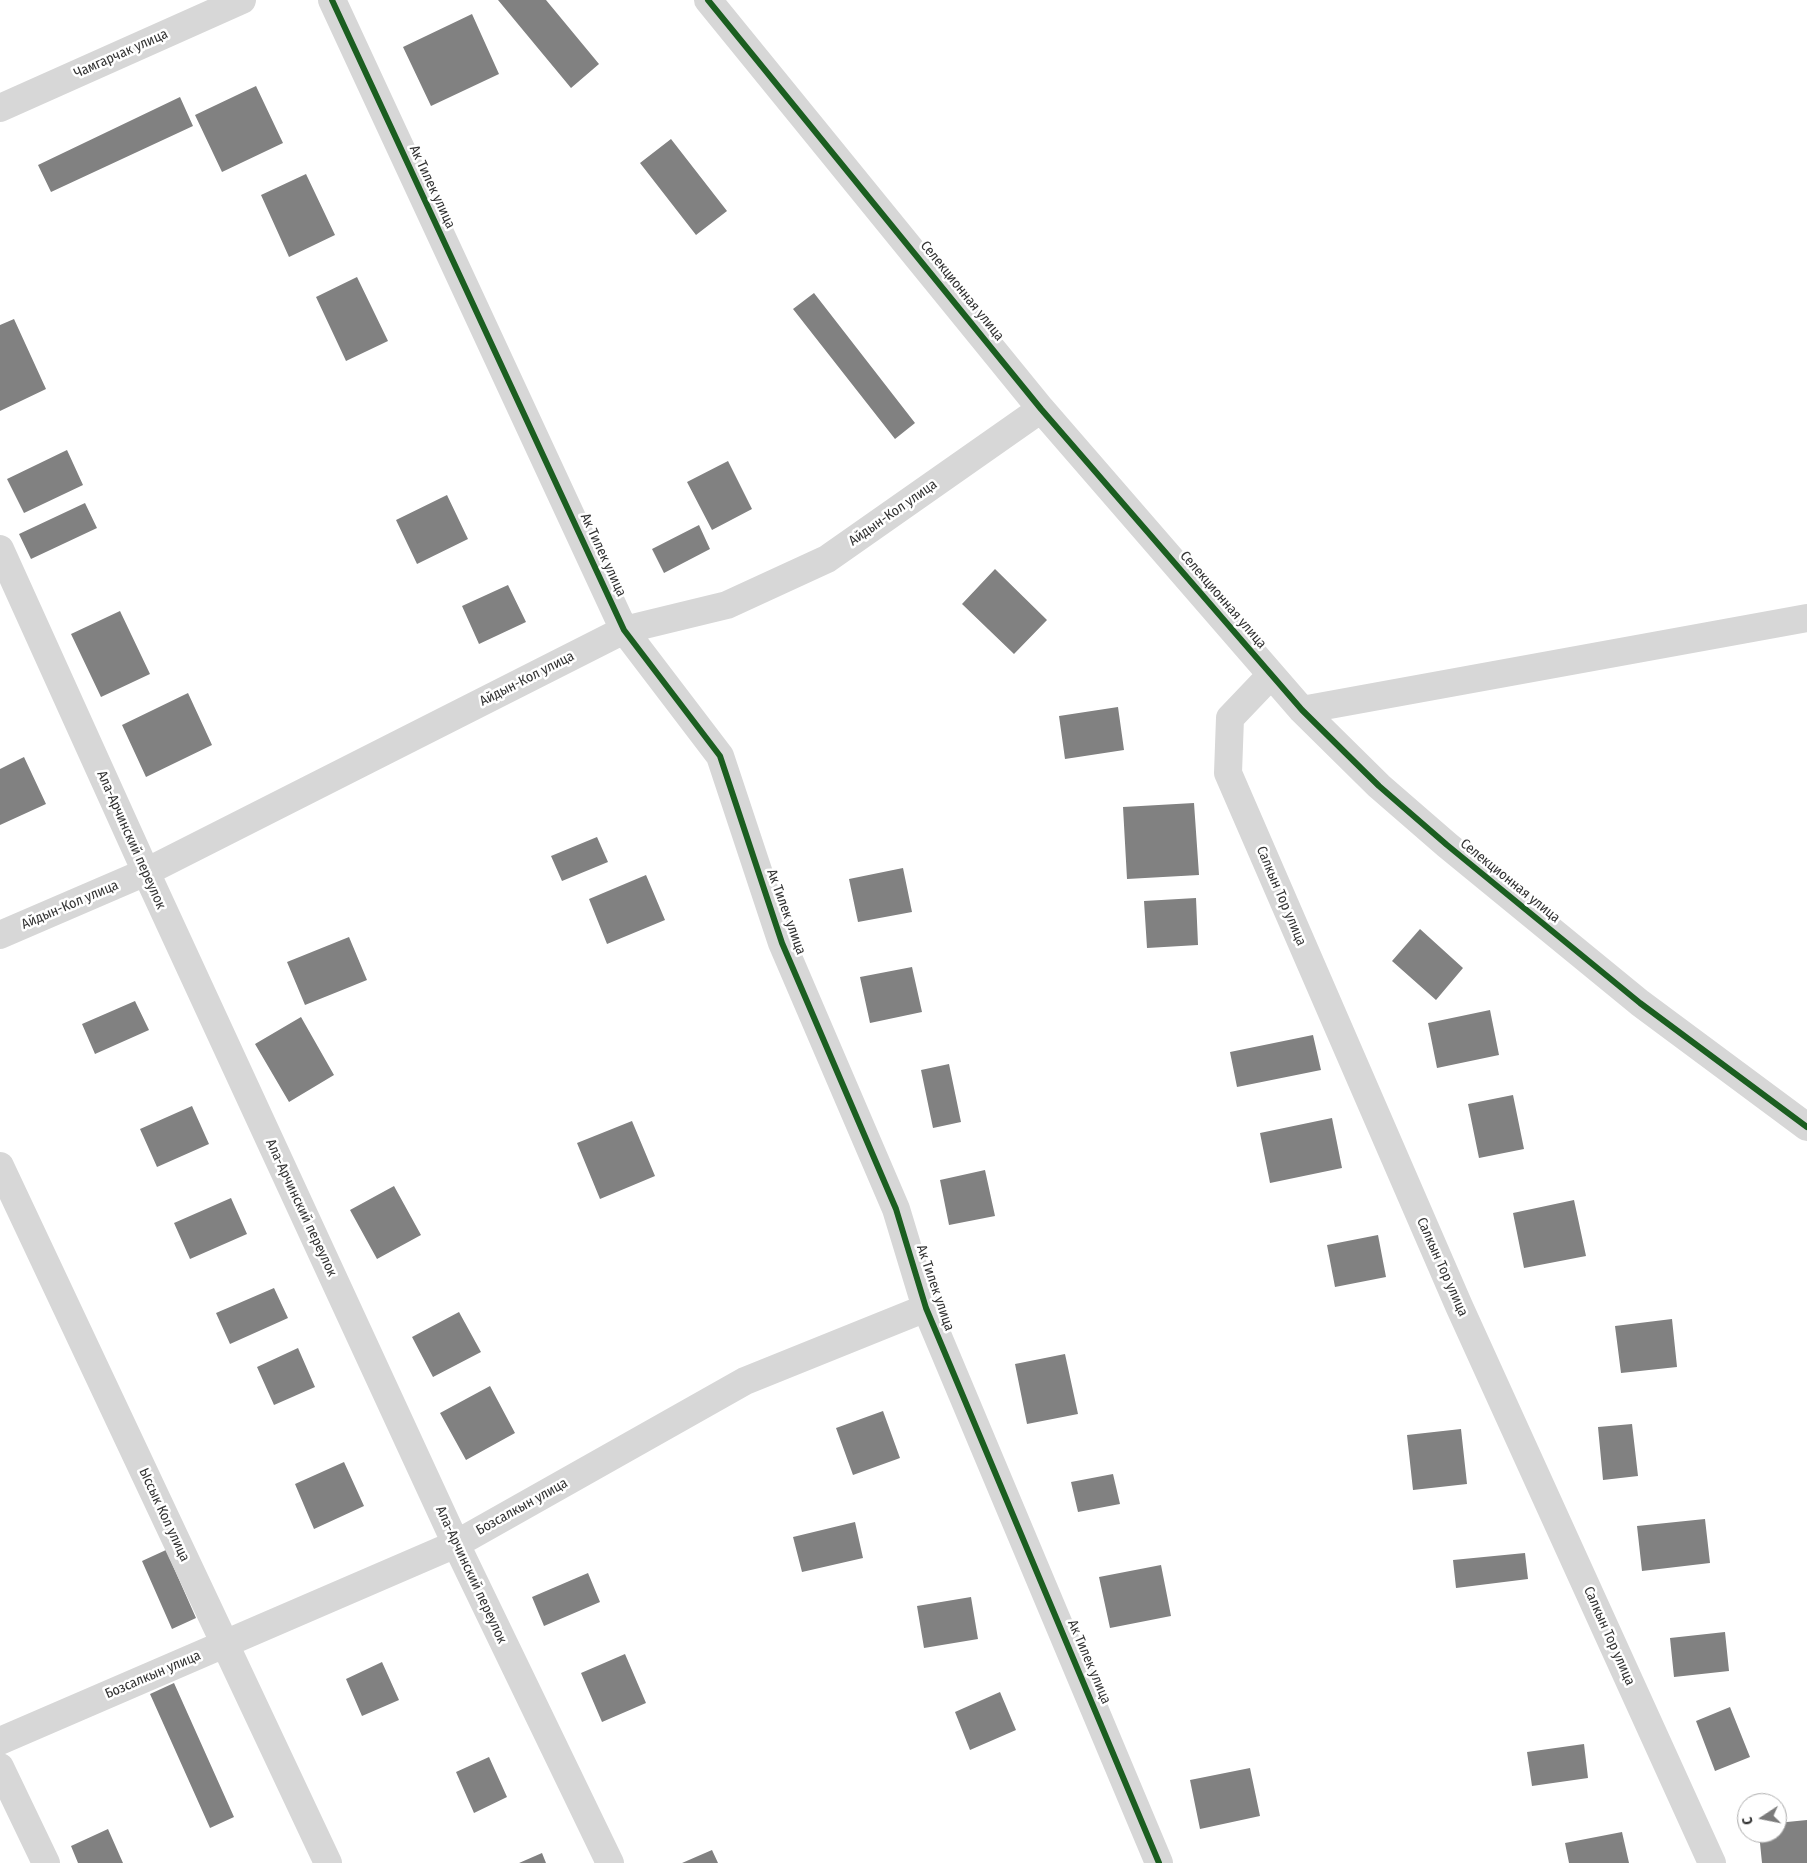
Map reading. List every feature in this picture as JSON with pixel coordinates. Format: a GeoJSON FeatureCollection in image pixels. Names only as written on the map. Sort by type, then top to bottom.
{"type":"FeatureCollection","features":[{"type":"Feature","properties":{"kind":"street","name":"Чамгарчак улица"},"geometry":{"type":"LineString","coordinates":[[0,108],[242,0]]}},
{"type":"Feature","properties":{"kind":"street","name":"Ак Тилек улица"},"geometry":{"type":"LineString","coordinates":[[332,0],[624,630],[720,756],[782,942],[896,1209],[926,1308],[1160,1863]]}},
{"type":"Feature","properties":{"kind":"street","name":"Селекционная улица"},"geometry":{"type":"LineString","coordinates":[[708,0],[1041,409],[1302,710],[1379,786],[1447,846],[1640,1003],[1807,1127]]}},
{"type":"Feature","properties":{"kind":"street","name":"Айдын-Кол улица"},"geometry":{"type":"LineString","coordinates":[[0,935],[146,872],[624,630],[728,606],[827,559],[1041,409]]}},
{"type":"Feature","properties":{"kind":"street","name":"Ала-Арчинский переулок"},"geometry":{"type":"LineString","coordinates":[[0,549],[146,872],[456,1544],[610,1863]]}},
{"type":"Feature","properties":{"kind":"street"},"geometry":{"type":"LineString","coordinates":[[1302,710],[1807,618]]}},
{"type":"Feature","properties":{"kind":"street","name":"Салкын Тор улица"},"geometry":{"type":"LineString","coordinates":[[1272,675],[1230,718],[1228,773],[1459,1306],[1712,1863]]}},
{"type":"Feature","properties":{"kind":"street","name":"Ыссык Кол улица"},"geometry":{"type":"LineString","coordinates":[[0,1166],[328,1863]]}},
{"type":"Feature","properties":{"kind":"street","name":"Бозсалкын улица"},"geometry":{"type":"LineString","coordinates":[[0,1741],[456,1544],[745,1381],[926,1308]]}},
{"type":"Feature","properties":{"kind":"street"},"geometry":{"type":"LineString","coordinates":[[0,1767],[46,1863]]}},
{"type":"Feature","properties":{"kind":"building"},"geometry":{"type":"Polygon","coordinates":[[[498,0],[546,0],[599,64],[571,88],[498,0]]]}},
{"type":"Feature","properties":{"kind":"building"},"geometry":{"type":"Polygon","coordinates":[[[472,14],[499,74],[431,106],[403,47],[472,14]]]}},
{"type":"Feature","properties":{"kind":"building"},"geometry":{"type":"Polygon","coordinates":[[[256,86],[283,143],[222,172],[195,115],[256,86]]]}},
{"type":"Feature","properties":{"kind":"building"},"geometry":{"type":"Polygon","coordinates":[[[180,97],[193,126],[51,192],[38,165],[180,97]]]}},
{"type":"Feature","properties":{"kind":"building"},"geometry":{"type":"Polygon","coordinates":[[[671,139],[727,211],[696,235],[640,163],[671,139]]]}},
{"type":"Feature","properties":{"kind":"building"},"geometry":{"type":"Polygon","coordinates":[[[306,174],[335,235],[289,257],[261,195],[306,174]]]}},
{"type":"Feature","properties":{"kind":"building"},"geometry":{"type":"Polygon","coordinates":[[[357,277],[388,341],[346,361],[316,297],[357,277]]]}},
{"type":"Feature","properties":{"kind":"building"},"geometry":{"type":"Polygon","coordinates":[[[814,293],[915,423],[895,439],[793,309],[814,293]]]}},
{"type":"Feature","properties":{"kind":"building"},"geometry":{"type":"Polygon","coordinates":[[[14,319],[46,389],[0,411],[0,325],[14,319]]]}},
{"type":"Feature","properties":{"kind":"building"},"geometry":{"type":"Polygon","coordinates":[[[67,450],[83,485],[24,513],[7,479],[67,450]]]}},
{"type":"Feature","properties":{"kind":"building"},"geometry":{"type":"Polygon","coordinates":[[[728,461],[752,509],[712,530],[687,482],[728,461]]]}},
{"type":"Feature","properties":{"kind":"building"},"geometry":{"type":"Polygon","coordinates":[[[447,495],[468,539],[417,564],[396,520],[447,495]]]}},
{"type":"Feature","properties":{"kind":"building"},"geometry":{"type":"Polygon","coordinates":[[[85,503],[97,528],[31,559],[19,534],[85,503]]]}},
{"type":"Feature","properties":{"kind":"building"},"geometry":{"type":"Polygon","coordinates":[[[699,525],[710,549],[664,573],[652,549],[699,525]]]}},
{"type":"Feature","properties":{"kind":"building"},"geometry":{"type":"Polygon","coordinates":[[[995,569],[1047,620],[1014,654],[962,604],[995,569]]]}},
{"type":"Feature","properties":{"kind":"building"},"geometry":{"type":"Polygon","coordinates":[[[508,585],[526,622],[479,644],[462,606],[508,585]]]}},
{"type":"Feature","properties":{"kind":"building"},"geometry":{"type":"Polygon","coordinates":[[[120,611],[150,674],[101,697],[71,634],[120,611]]]}},
{"type":"Feature","properties":{"kind":"building"},"geometry":{"type":"Polygon","coordinates":[[[188,693],[212,745],[146,777],[122,725],[188,693]]]}},
{"type":"Feature","properties":{"kind":"building"},"geometry":{"type":"Polygon","coordinates":[[[1118,707],[1124,750],[1065,759],[1059,716],[1118,707]]]}},
{"type":"Feature","properties":{"kind":"building"},"geometry":{"type":"Polygon","coordinates":[[[24,757],[46,804],[0,825],[0,769],[24,757]]]}},
{"type":"Feature","properties":{"kind":"building"},"geometry":{"type":"Polygon","coordinates":[[[1194,803],[1199,875],[1127,879],[1123,807],[1194,803]]]}},
{"type":"Feature","properties":{"kind":"building"},"geometry":{"type":"Polygon","coordinates":[[[597,837],[608,862],[562,881],[551,856],[597,837]]]}},
{"type":"Feature","properties":{"kind":"building"},"geometry":{"type":"Polygon","coordinates":[[[903,868],[912,912],[858,922],[849,879],[903,868]]]}},
{"type":"Feature","properties":{"kind":"building"},"geometry":{"type":"Polygon","coordinates":[[[646,875],[665,920],[607,944],[589,899],[646,875]]]}},
{"type":"Feature","properties":{"kind":"building"},"geometry":{"type":"Polygon","coordinates":[[[1196,898],[1198,945],[1147,948],[1144,901],[1196,898]]]}},
{"type":"Feature","properties":{"kind":"building"},"geometry":{"type":"Polygon","coordinates":[[[1420,929],[1463,968],[1436,1000],[1392,961],[1420,929]]]}},
{"type":"Feature","properties":{"kind":"building"},"geometry":{"type":"Polygon","coordinates":[[[349,937],[367,980],[305,1005],[287,962],[349,937]]]}},
{"type":"Feature","properties":{"kind":"building"},"geometry":{"type":"Polygon","coordinates":[[[912,967],[922,1012],[870,1023],[860,977],[912,967]]]}},
{"type":"Feature","properties":{"kind":"building"},"geometry":{"type":"Polygon","coordinates":[[[135,1001],[149,1030],[95,1054],[82,1024],[135,1001]]]}},
{"type":"Feature","properties":{"kind":"building"},"geometry":{"type":"Polygon","coordinates":[[[1490,1010],[1499,1055],[1437,1068],[1428,1023],[1490,1010]]]}},
{"type":"Feature","properties":{"kind":"building"},"geometry":{"type":"Polygon","coordinates":[[[301,1017],[334,1075],[289,1102],[255,1044],[301,1017]]]}},
{"type":"Feature","properties":{"kind":"building"},"geometry":{"type":"Polygon","coordinates":[[[1313,1035],[1321,1070],[1237,1087],[1230,1052],[1313,1035]]]}},
{"type":"Feature","properties":{"kind":"building"},"geometry":{"type":"Polygon","coordinates":[[[949,1064],[961,1122],[933,1128],[921,1070],[949,1064]]]}},
{"type":"Feature","properties":{"kind":"building"},"geometry":{"type":"Polygon","coordinates":[[[1513,1095],[1524,1149],[1479,1158],[1468,1104],[1513,1095]]]}},
{"type":"Feature","properties":{"kind":"building"},"geometry":{"type":"Polygon","coordinates":[[[192,1106],[209,1144],[157,1167],[140,1129],[192,1106]]]}},
{"type":"Feature","properties":{"kind":"building"},"geometry":{"type":"Polygon","coordinates":[[[1332,1118],[1342,1168],[1270,1183],[1260,1133],[1332,1118]]]}},
{"type":"Feature","properties":{"kind":"building"},"geometry":{"type":"Polygon","coordinates":[[[632,1121],[655,1176],[600,1199],[577,1143],[632,1121]]]}},
{"type":"Feature","properties":{"kind":"building"},"geometry":{"type":"Polygon","coordinates":[[[985,1170],[995,1216],[949,1225],[940,1180],[985,1170]]]}},
{"type":"Feature","properties":{"kind":"building"},"geometry":{"type":"Polygon","coordinates":[[[394,1186],[421,1235],[377,1259],[350,1210],[394,1186]]]}},
{"type":"Feature","properties":{"kind":"building"},"geometry":{"type":"Polygon","coordinates":[[[231,1198],[247,1234],[190,1259],[174,1223],[231,1198]]]}},
{"type":"Feature","properties":{"kind":"building"},"geometry":{"type":"Polygon","coordinates":[[[1574,1200],[1586,1256],[1524,1268],[1513,1213],[1574,1200]]]}},
{"type":"Feature","properties":{"kind":"building"},"geometry":{"type":"Polygon","coordinates":[[[1378,1235],[1386,1277],[1335,1287],[1327,1245],[1378,1235]]]}},
{"type":"Feature","properties":{"kind":"building"},"geometry":{"type":"Polygon","coordinates":[[[274,1288],[288,1318],[230,1344],[216,1313],[274,1288]]]}},
{"type":"Feature","properties":{"kind":"building"},"geometry":{"type":"Polygon","coordinates":[[[459,1312],[481,1352],[433,1377],[412,1337],[459,1312]]]}},
{"type":"Feature","properties":{"kind":"building"},"geometry":{"type":"Polygon","coordinates":[[[1672,1319],[1677,1367],[1621,1373],[1615,1326],[1672,1319]]]}},
{"type":"Feature","properties":{"kind":"building"},"geometry":{"type":"Polygon","coordinates":[[[298,1348],[315,1387],[274,1405],[257,1367],[298,1348]]]}},
{"type":"Feature","properties":{"kind":"building"},"geometry":{"type":"Polygon","coordinates":[[[1065,1354],[1078,1414],[1027,1424],[1015,1364],[1065,1354]]]}},
{"type":"Feature","properties":{"kind":"building"},"geometry":{"type":"Polygon","coordinates":[[[490,1386],[515,1433],[466,1460],[440,1413],[490,1386]]]}},
{"type":"Feature","properties":{"kind":"building"},"geometry":{"type":"Polygon","coordinates":[[[883,1411],[900,1458],[853,1475],[836,1428],[883,1411]]]}},
{"type":"Feature","properties":{"kind":"building"},"geometry":{"type":"Polygon","coordinates":[[[1632,1424],[1638,1476],[1603,1480],[1598,1427],[1632,1424]]]}},
{"type":"Feature","properties":{"kind":"building"},"geometry":{"type":"Polygon","coordinates":[[[1461,1429],[1467,1484],[1413,1490],[1407,1435],[1461,1429]]]}},
{"type":"Feature","properties":{"kind":"building"},"geometry":{"type":"Polygon","coordinates":[[[344,1462],[364,1506],[314,1529],[295,1484],[344,1462]]]}},
{"type":"Feature","properties":{"kind":"building"},"geometry":{"type":"Polygon","coordinates":[[[1113,1474],[1120,1504],[1078,1512],[1071,1482],[1113,1474]]]}},
{"type":"Feature","properties":{"kind":"building"},"geometry":{"type":"Polygon","coordinates":[[[1705,1519],[1710,1563],[1642,1571],[1637,1526],[1705,1519]]]}},
{"type":"Feature","properties":{"kind":"building"},"geometry":{"type":"Polygon","coordinates":[[[855,1522],[863,1558],[802,1572],[793,1537],[855,1522]]]}},
{"type":"Feature","properties":{"kind":"building"},"geometry":{"type":"Polygon","coordinates":[[[166,1550],[196,1618],[172,1629],[142,1561],[166,1550]]]}},
{"type":"Feature","properties":{"kind":"building"},"geometry":{"type":"Polygon","coordinates":[[[1525,1553],[1528,1579],[1456,1588],[1453,1560],[1525,1553]]]}},
{"type":"Feature","properties":{"kind":"building"},"geometry":{"type":"Polygon","coordinates":[[[1161,1565],[1171,1616],[1110,1628],[1099,1577],[1161,1565]]]}},
{"type":"Feature","properties":{"kind":"building"},"geometry":{"type":"Polygon","coordinates":[[[588,1573],[600,1602],[544,1626],[532,1597],[588,1573]]]}},
{"type":"Feature","properties":{"kind":"building"},"geometry":{"type":"Polygon","coordinates":[[[971,1597],[978,1639],[924,1648],[917,1606],[971,1597]]]}},
{"type":"Feature","properties":{"kind":"building"},"geometry":{"type":"Polygon","coordinates":[[[1725,1632],[1729,1671],[1674,1677],[1670,1638],[1725,1632]]]}},
{"type":"Feature","properties":{"kind":"building"},"geometry":{"type":"Polygon","coordinates":[[[625,1654],[646,1703],[602,1722],[581,1673],[625,1654]]]}},
{"type":"Feature","properties":{"kind":"building"},"geometry":{"type":"Polygon","coordinates":[[[382,1662],[399,1700],[362,1716],[346,1679],[382,1662]]]}},
{"type":"Feature","properties":{"kind":"building"},"geometry":{"type":"Polygon","coordinates":[[[174,1683],[234,1817],[210,1828],[150,1694],[174,1683]]]}},
{"type":"Feature","properties":{"kind":"building"},"geometry":{"type":"Polygon","coordinates":[[[1000,1692],[1016,1730],[970,1750],[955,1712],[1000,1692]]]}},
{"type":"Feature","properties":{"kind":"building"},"geometry":{"type":"Polygon","coordinates":[[[1730,1707],[1750,1757],[1715,1771],[1696,1721],[1730,1707]]]}},
{"type":"Feature","properties":{"kind":"building"},"geometry":{"type":"Polygon","coordinates":[[[1584,1744],[1588,1778],[1532,1786],[1527,1752],[1584,1744]]]}},
{"type":"Feature","properties":{"kind":"building"},"geometry":{"type":"Polygon","coordinates":[[[489,1757],[507,1797],[474,1813],[456,1772],[489,1757]]]}},
{"type":"Feature","properties":{"kind":"building"},"geometry":{"type":"Polygon","coordinates":[[[1250,1768],[1260,1816],[1200,1829],[1190,1780],[1250,1768]]]}},
{"type":"Feature","properties":{"kind":"building"},"geometry":{"type":"Polygon","coordinates":[[[1807,1820],[1807,1863],[1762,1863],[1760,1843],[1787,1843],[1787,1822],[1807,1820]]]}},
{"type":"Feature","properties":{"kind":"building"},"geometry":{"type":"Polygon","coordinates":[[[108,1829],[123,1863],[78,1863],[71,1846],[108,1829]]]}},
{"type":"Feature","properties":{"kind":"building"},"geometry":{"type":"Polygon","coordinates":[[[1622,1832],[1629,1863],[1569,1863],[1565,1843],[1622,1832]]]}},
{"type":"Feature","properties":{"kind":"building"},"geometry":{"type":"Polygon","coordinates":[[[712,1850],[718,1863],[682,1863],[712,1850]]]}},
{"type":"Feature","properties":{"kind":"building"},"geometry":{"type":"Polygon","coordinates":[[[542,1853],[546,1863],[519,1863],[542,1853]]]}},
{"type":"Feature","properties":{"kind":"cycle path"},"geometry":{"type":"LineString","coordinates":[[332,0],[624,630],[720,756],[782,943],[896,1209],[926,1308],[1159,1863]]}},
{"type":"Feature","properties":{"kind":"cycle path"},"geometry":{"type":"LineString","coordinates":[[708,0],[1041,409],[1302,710],[1379,786],[1447,845],[1640,1003],[1807,1127]]}}]}
